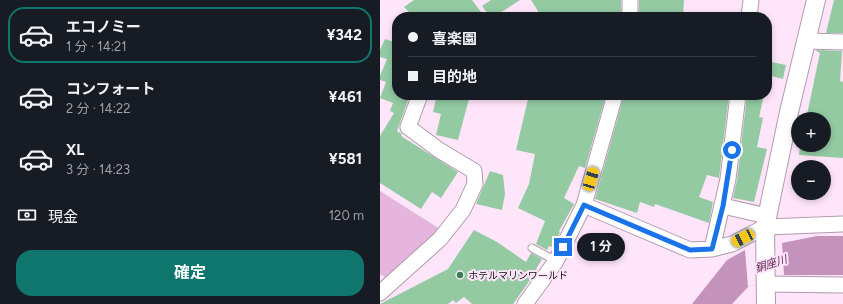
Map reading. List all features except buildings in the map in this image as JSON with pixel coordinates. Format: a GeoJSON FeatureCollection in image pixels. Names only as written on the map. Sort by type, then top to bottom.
{"type":"FeatureCollection","features":[{"type":"Feature","properties":{"kind":"street"},"geometry":{"type":"LineString","coordinates":[[630,0],[630,12]]}},
{"type":"Feature","properties":{"kind":"street"},"geometry":{"type":"LineString","coordinates":[[750,12],[751,0]]}},
{"type":"Feature","properties":{"kind":"street"},"geometry":{"type":"LineString","coordinates":[[766,304],[766,222],[789,112],[816,0]]}},
{"type":"Feature","properties":{"kind":"street"},"geometry":{"type":"LineString","coordinates":[[806,41],[843,42]]}},
{"type":"Feature","properties":{"kind":"street"},"geometry":{"type":"LineString","coordinates":[[380,293],[440,239],[463,210],[475,184],[474,171],[439,150],[408,127],[418,100]]}},
{"type":"Feature","properties":{"kind":"street"},"geometry":{"type":"LineString","coordinates":[[525,304],[556,261],[584,205],[614,100]]}},
{"type":"Feature","properties":{"kind":"street"},"geometry":{"type":"LineString","coordinates":[[712,249],[723,206],[734,136],[738,100]]}},
{"type":"Feature","properties":{"kind":"street"},"geometry":{"type":"LineString","coordinates":[[584,205],[690,250],[712,249],[732,244],[766,222]]}},
{"type":"Feature","properties":{"kind":"street"},"geometry":{"type":"LineString","coordinates":[[723,206],[766,222],[843,224]]}},
{"type":"Feature","properties":{"kind":"street"},"geometry":{"type":"LineString","coordinates":[[766,284],[843,285]]}},
{"type":"Feature","properties":{"kind":"lane"},"geometry":{"type":"LineString","coordinates":[[532,248],[556,261]]}},
{"type":"Feature","properties":{"kind":"shaded area"},"geometry":{"type":"Polygon","coordinates":[[[380,191],[440,229],[434,237],[386,278],[380,274],[380,191]]]}},
{"type":"Feature","properties":{"kind":"water","name":"銅座川"},"geometry":{"type":"Polygon","coordinates":[[[817,236],[843,236],[843,275],[784,275],[748,287],[732,304],[692,304],[727,260],[745,250],[750,257],[782,243],[817,236]]]}},
{"type":"Feature","properties":{"kind":"pier"},"geometry":{"type":"Polygon","coordinates":[[[782,243],[784,275],[748,287],[745,250],[747,249],[751,255],[782,243]]]}},
{"type":"Feature","properties":{"kind":"place","name":"ホテルマリンワールド"},"geometry":{"type":"Point","coordinates":[460,275]}},
{"type":"Feature","properties":{"kind":"route"},"geometry":{"type":"LineString","coordinates":[[563,247],[584,205],[690,250],[712,249],[723,206],[732,150]]}}]}
